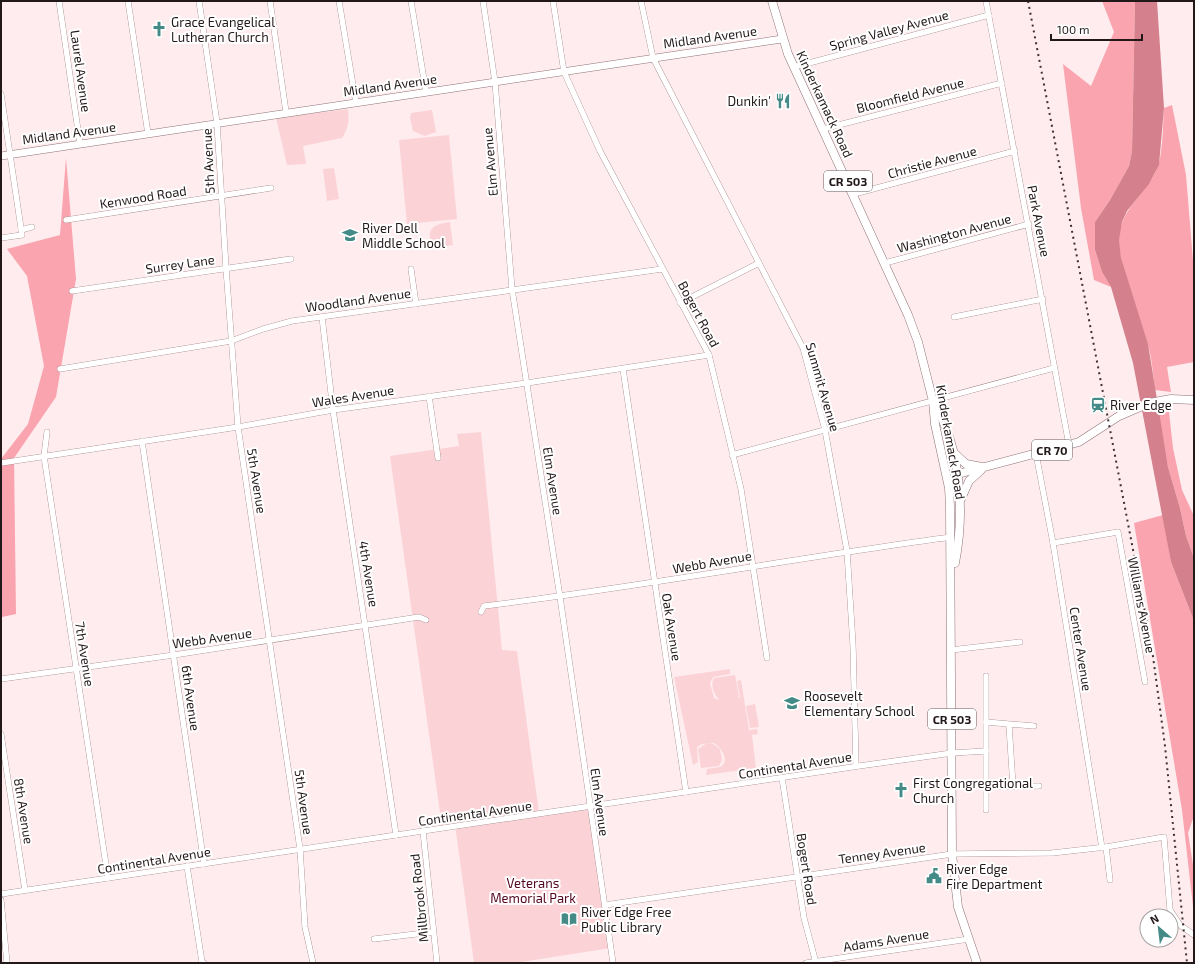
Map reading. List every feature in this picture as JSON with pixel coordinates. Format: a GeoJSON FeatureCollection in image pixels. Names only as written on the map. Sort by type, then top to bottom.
{"type":"FeatureCollection","features":[{"type":"Feature","properties":{"kind":"main road","name":"Kinderkamack Road"},"geometry":{"type":"LineString","coordinates":[[772,1],[782,39],[885,263],[918,342],[933,401],[934,424],[949,488],[952,577],[952,753],[950,786],[952,854],[958,907],[977,963]]}},
{"type":"Feature","properties":{"kind":"main road","name":"CR 70"},"geometry":{"type":"LineString","coordinates":[[958,474],[1069,446],[1079,442],[1120,416],[1139,406],[1159,401],[1193,400]]}},
{"type":"Feature","properties":{"kind":"main road"},"geometry":{"type":"LineString","coordinates":[[933,401],[941,415],[953,452],[958,474],[960,503],[959,540],[952,577]]}},
{"type":"Feature","properties":{"kind":"main road"},"geometry":{"type":"LineString","coordinates":[[953,452],[966,464],[985,467]]}},
{"type":"Feature","properties":{"kind":"main road"},"geometry":{"type":"LineString","coordinates":[[960,503],[969,481],[985,467]]}},
{"type":"Feature","properties":{"kind":"main road"},"geometry":{"type":"LineString","coordinates":[[951,537],[959,524]]}},
{"type":"Feature","properties":{"kind":"street","name":"Laurel Avenue"},"geometry":{"type":"LineString","coordinates":[[59,1],[80,144]]}},
{"type":"Feature","properties":{"kind":"street"},"geometry":{"type":"LineString","coordinates":[[128,1],[148,134]]}},
{"type":"Feature","properties":{"kind":"street","name":"5th Avenue"},"geometry":{"type":"LineString","coordinates":[[199,1],[217,123],[238,427],[300,849],[305,927],[313,963]]}},
{"type":"Feature","properties":{"kind":"street"},"geometry":{"type":"LineString","coordinates":[[270,1],[286,112]]}},
{"type":"Feature","properties":{"kind":"street"},"geometry":{"type":"LineString","coordinates":[[339,1],[356,103]]}},
{"type":"Feature","properties":{"kind":"street"},"geometry":{"type":"LineString","coordinates":[[412,1],[426,92]]}},
{"type":"Feature","properties":{"kind":"street","name":"Elm Avenue"},"geometry":{"type":"LineString","coordinates":[[483,1],[495,82],[512,289],[560,597],[589,807],[613,963]]}},
{"type":"Feature","properties":{"kind":"street","name":"Bogert Road"},"geometry":{"type":"LineString","coordinates":[[553,1],[564,72],[600,151],[709,356],[741,489],[767,658]]}},
{"type":"Feature","properties":{"kind":"street","name":"Summit Avenue"},"geometry":{"type":"LineString","coordinates":[[641,1],[653,58],[803,348],[825,430],[847,551],[853,645],[856,766]]}},
{"type":"Feature","properties":{"kind":"street","name":"Park Avenue"},"geometry":{"type":"LineString","coordinates":[[986,1],[1043,299],[1069,446]]}},
{"type":"Feature","properties":{"kind":"street","name":"Spring Valley Avenue"},"geometry":{"type":"LineString","coordinates":[[794,67],[989,15]]}},
{"type":"Feature","properties":{"kind":"street","name":"Midland Avenue"},"geometry":{"type":"LineString","coordinates":[[1,156],[286,112],[356,103],[782,39]]}},
{"type":"Feature","properties":{"kind":"street","name":"Bloomfield Avenue"},"geometry":{"type":"LineString","coordinates":[[823,129],[1002,83]]}},
{"type":"Feature","properties":{"kind":"street"},"geometry":{"type":"LineString","coordinates":[[1,94],[22,235],[1,238]]}},
{"type":"Feature","properties":{"kind":"street","name":"Christie Avenue"},"geometry":{"type":"LineString","coordinates":[[854,194],[1015,151]]}},
{"type":"Feature","properties":{"kind":"street","name":"Kenwood Road"},"geometry":{"type":"LineString","coordinates":[[66,220],[271,188]]}},
{"type":"Feature","properties":{"kind":"street","name":"Washington Avenue"},"geometry":{"type":"LineString","coordinates":[[885,263],[1029,224]]}},
{"type":"Feature","properties":{"kind":"street"},"geometry":{"type":"LineString","coordinates":[[21,230],[32,227]]}},
{"type":"Feature","properties":{"kind":"street","name":"Surrey Lane"},"geometry":{"type":"LineString","coordinates":[[72,291],[291,259]]}},
{"type":"Feature","properties":{"kind":"street"},"geometry":{"type":"LineString","coordinates":[[680,303],[759,263]]}},
{"type":"Feature","properties":{"kind":"street"},"geometry":{"type":"LineString","coordinates":[[411,269],[416,304]]}},
{"type":"Feature","properties":{"kind":"street","name":"Woodland Avenue"},"geometry":{"type":"LineString","coordinates":[[60,369],[231,341],[281,323],[322,316],[662,269]]}},
{"type":"Feature","properties":{"kind":"street"},"geometry":{"type":"LineString","coordinates":[[954,318],[1043,299]]}},
{"type":"Feature","properties":{"kind":"street","name":"4th Avenue"},"geometry":{"type":"LineString","coordinates":[[322,316],[333,410],[396,835]]}},
{"type":"Feature","properties":{"kind":"street","name":"Wales Avenue"},"geometry":{"type":"LineString","coordinates":[[1,462],[238,427],[333,410],[527,384],[709,356]]}},
{"type":"Feature","properties":{"kind":"street"},"geometry":{"type":"LineString","coordinates":[[732,455],[1054,368]]}},
{"type":"Feature","properties":{"kind":"street","name":"Oak Avenue"},"geometry":{"type":"LineString","coordinates":[[623,369],[686,792]]}},
{"type":"Feature","properties":{"kind":"street"},"geometry":{"type":"LineString","coordinates":[[430,396],[438,458]]}},
{"type":"Feature","properties":{"kind":"street","name":"7th Avenue"},"geometry":{"type":"LineString","coordinates":[[47,432],[44,456],[108,878]]}},
{"type":"Feature","properties":{"kind":"street","name":"6th Avenue"},"geometry":{"type":"LineString","coordinates":[[142,441],[204,864]]}},
{"type":"Feature","properties":{"kind":"street","name":"Center Avenue"},"geometry":{"type":"LineString","coordinates":[[1036,454],[1053,542],[1110,880]]}},
{"type":"Feature","properties":{"kind":"street","name":"Williams Avenue"},"geometry":{"type":"LineString","coordinates":[[1053,542],[1118,532],[1145,682]]}},
{"type":"Feature","properties":{"kind":"street","name":"Webb Avenue"},"geometry":{"type":"LineString","coordinates":[[481,612],[484,606],[560,597],[847,551],[951,537]]}},
{"type":"Feature","properties":{"kind":"street","name":"Webb Avenue"},"geometry":{"type":"LineString","coordinates":[[1,679],[76,667],[270,641],[420,617],[426,620]]}},
{"type":"Feature","properties":{"kind":"street"},"geometry":{"type":"LineString","coordinates":[[951,650],[1020,642]]}},
{"type":"Feature","properties":{"kind":"street"},"geometry":{"type":"LineString","coordinates":[[986,676],[986,810]]}},
{"type":"Feature","properties":{"kind":"street"},"geometry":{"type":"LineString","coordinates":[[986,722],[1034,726]]}},
{"type":"Feature","properties":{"kind":"street"},"geometry":{"type":"LineString","coordinates":[[1009,724],[1013,786]]}},
{"type":"Feature","properties":{"kind":"street","name":"8th Avenue"},"geometry":{"type":"LineString","coordinates":[[1,734],[25,890]]}},
{"type":"Feature","properties":{"kind":"street","name":"Continental Avenue"},"geometry":{"type":"LineString","coordinates":[[1,894],[856,766],[952,753],[986,751]]}},
{"type":"Feature","properties":{"kind":"street","name":"Bogert Road"},"geometry":{"type":"LineString","coordinates":[[782,778],[797,877],[806,925],[816,962]]}},
{"type":"Feature","properties":{"kind":"street"},"geometry":{"type":"LineString","coordinates":[[986,787],[1039,786]]}},
{"type":"Feature","properties":{"kind":"street","name":"Millbrook Road"},"geometry":{"type":"LineString","coordinates":[[423,831],[437,963]]}},
{"type":"Feature","properties":{"kind":"street","name":"Tenney Avenue"},"geometry":{"type":"LineString","coordinates":[[605,906],[952,854],[1052,853],[1104,848],[1164,838],[1170,910],[1180,926],[1194,936]]}},
{"type":"Feature","properties":{"kind":"street"},"geometry":{"type":"LineString","coordinates":[[187,866],[202,962],[204,963]]}},
{"type":"Feature","properties":{"kind":"street"},"geometry":{"type":"LineString","coordinates":[[1,900],[7,963]]}},
{"type":"Feature","properties":{"kind":"street"},"geometry":{"type":"LineString","coordinates":[[374,939],[433,932]]}},
{"type":"Feature","properties":{"kind":"street","name":"Adams Avenue"},"geometry":{"type":"LineString","coordinates":[[806,963],[969,938]]}},
{"type":"Feature","properties":{"kind":"green space"},"geometry":{"type":"Polygon","coordinates":[[[348,109],[348,124],[342,138],[303,146],[306,164],[287,165],[276,118],[348,109]]]}},
{"type":"Feature","properties":{"kind":"green space"},"geometry":{"type":"Polygon","coordinates":[[[432,110],[436,132],[425,136],[413,131],[410,118],[411,113],[432,110]]]}},
{"type":"Feature","properties":{"kind":"green space"},"geometry":{"type":"Polygon","coordinates":[[[449,135],[457,219],[407,224],[399,140],[449,135]]]}},
{"type":"Feature","properties":{"kind":"green space"},"geometry":{"type":"Polygon","coordinates":[[[334,168],[339,199],[327,201],[323,169],[334,168]]]}},
{"type":"Feature","properties":{"kind":"green space"},"geometry":{"type":"Polygon","coordinates":[[[450,222],[453,245],[433,248],[430,232],[439,224],[450,222]]]}},
{"type":"Feature","properties":{"kind":"green space","name":"Veterans Memorial Park"},"geometry":{"type":"Polygon","coordinates":[[[481,432],[502,650],[517,651],[539,813],[589,806],[611,948],[515,963],[474,963],[455,825],[442,827],[390,456],[459,446],[457,434],[481,432]]]}},
{"type":"Feature","properties":{"kind":"green space"},"geometry":{"type":"Polygon","coordinates":[[[730,669],[730,674],[713,677],[710,683],[714,698],[719,700],[713,689],[712,684],[714,678],[735,675],[739,696],[737,698],[740,697],[737,681],[741,680],[749,730],[757,729],[758,734],[752,735],[756,768],[706,775],[707,769],[720,767],[723,765],[725,758],[722,751],[714,743],[702,744],[697,747],[698,762],[693,765],[674,677],[730,669]]]}},
{"type":"Feature","properties":{"kind":"green space"},"geometry":{"type":"Polygon","coordinates":[[[755,704],[759,727],[750,728],[746,706],[755,704]]]}},
{"type":"Feature","properties":{"kind":"green space"},"geometry":{"type":"Polygon","coordinates":[[[707,743],[713,744],[720,749],[722,760],[719,766],[701,768],[698,749],[707,743]]]}},
{"type":"Feature","properties":{"kind":"shaded area"},"geometry":{"type":"Polygon","coordinates":[[[1102,1],[1135,1],[1132,151],[1129,166],[1110,200],[1095,222],[1095,250],[1102,272],[1111,287],[1094,280],[1081,208],[1063,64],[1091,86],[1114,32],[1102,1]]]}},
{"type":"Feature","properties":{"kind":"shaded area"},"geometry":{"type":"Polygon","coordinates":[[[1135,1],[1157,1],[1164,108],[1159,165],[1149,184],[1127,211],[1122,222],[1119,240],[1121,258],[1148,344],[1168,467],[1180,508],[1186,536],[1194,558],[1194,621],[1171,562],[1133,363],[1111,287],[1102,272],[1095,250],[1095,222],[1110,200],[1129,166],[1132,151],[1135,1]]]}},
{"type":"Feature","properties":{"kind":"shaded area"},"geometry":{"type":"Polygon","coordinates":[[[1172,105],[1186,175],[1194,273],[1194,362],[1167,367],[1171,392],[1155,390],[1149,348],[1125,276],[1119,239],[1124,218],[1129,209],[1148,185],[1158,166],[1162,145],[1164,108],[1172,105]]]}},
{"type":"Feature","properties":{"kind":"shaded area"},"geometry":{"type":"Polygon","coordinates":[[[66,158],[76,279],[56,397],[14,458],[16,614],[1,618],[1,459],[28,424],[44,366],[27,276],[7,249],[60,235],[66,158]]]}},
{"type":"Feature","properties":{"kind":"shaded area"},"geometry":{"type":"Polygon","coordinates":[[[1158,412],[1169,412],[1173,448],[1182,490],[1194,516],[1194,558],[1186,536],[1180,508],[1168,467],[1158,412]]]}},
{"type":"Feature","properties":{"kind":"shaded area"},"geometry":{"type":"Polygon","coordinates":[[[1163,515],[1171,562],[1194,621],[1194,816],[1188,833],[1194,871],[1194,915],[1182,810],[1134,523],[1163,515]]]}},
{"type":"Feature","properties":{"kind":"railway"},"geometry":{"type":"LineString","coordinates":[[1028,1],[1152,649],[1165,746],[1187,963]]}},
{"type":"Feature","properties":{"kind":"place","name":"Grace Evangelical Lutheran Church"},"geometry":{"type":"Point","coordinates":[159,29]}},
{"type":"Feature","properties":{"kind":"place","name":"Dunkin'"},"geometry":{"type":"Point","coordinates":[783,101]}},
{"type":"Feature","properties":{"kind":"place","name":"River Dell Middle School"},"geometry":{"type":"Point","coordinates":[350,235]}},
{"type":"Feature","properties":{"kind":"place","name":"River Edge"},"geometry":{"type":"Point","coordinates":[1098,405]}},
{"type":"Feature","properties":{"kind":"place","name":"Roosevelt Elementary School"},"geometry":{"type":"Point","coordinates":[792,703]}},
{"type":"Feature","properties":{"kind":"place","name":"First Congregational Church"},"geometry":{"type":"Point","coordinates":[901,790]}},
{"type":"Feature","properties":{"kind":"place","name":"River Edge Fire Department"},"geometry":{"type":"Point","coordinates":[934,876]}},
{"type":"Feature","properties":{"kind":"place","name":"River Edge Free Public Library"},"geometry":{"type":"Point","coordinates":[569,919]}}]}
